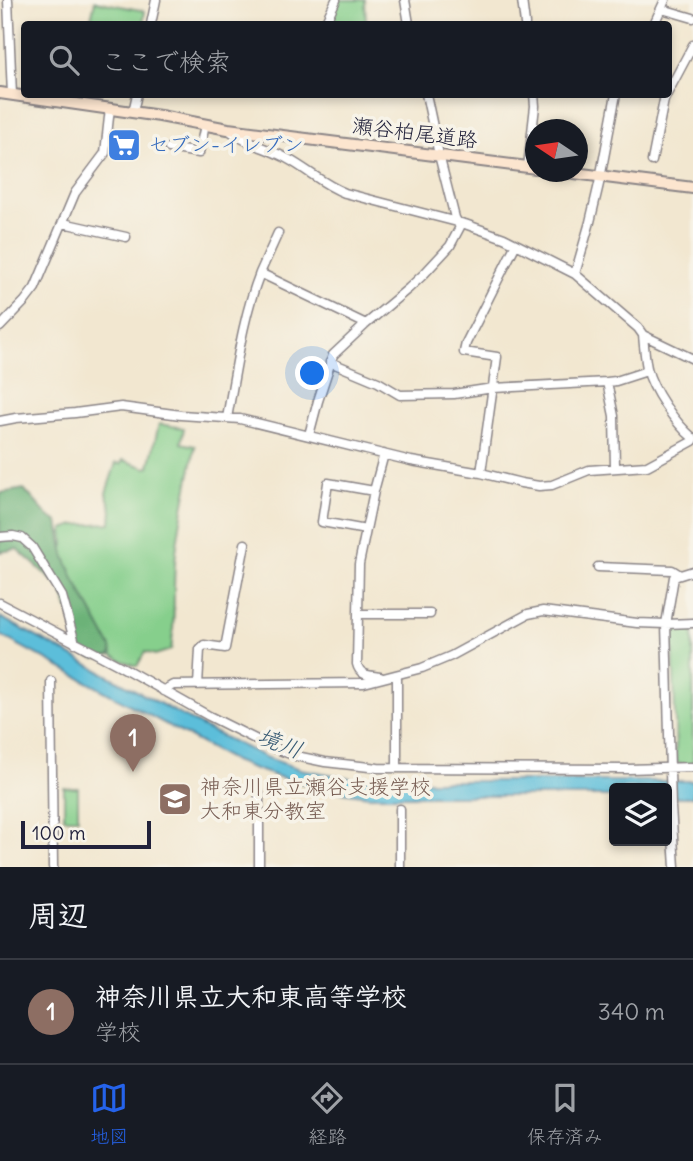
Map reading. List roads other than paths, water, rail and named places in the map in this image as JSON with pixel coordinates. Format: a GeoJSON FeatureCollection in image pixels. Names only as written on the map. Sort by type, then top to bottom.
{"type":"FeatureCollection","features":[{"type":"Feature","properties":{"kind":"main road","name":"瀬谷柏尾道路"},"geometry":{"type":"LineString","coordinates":[[36,98],[228,129],[525,166]]}},
{"type":"Feature","properties":{"kind":"main road"},"geometry":{"type":"LineString","coordinates":[[588,175],[693,188]]}},
{"type":"Feature","properties":{"kind":"street"},"geometry":{"type":"LineString","coordinates":[[6,94],[8,0]]}},
{"type":"Feature","properties":{"kind":"street"},"geometry":{"type":"LineString","coordinates":[[152,21],[156,0]]}},
{"type":"Feature","properties":{"kind":"street"},"geometry":{"type":"LineString","coordinates":[[327,21],[336,0]]}},
{"type":"Feature","properties":{"kind":"street"},"geometry":{"type":"LineString","coordinates":[[405,0],[408,21]]}},
{"type":"Feature","properties":{"kind":"street"},"geometry":{"type":"LineString","coordinates":[[522,0],[525,21]]}},
{"type":"Feature","properties":{"kind":"street"},"geometry":{"type":"LineString","coordinates":[[656,21],[664,4],[693,18]]}},
{"type":"Feature","properties":{"kind":"street"},"geometry":{"type":"LineString","coordinates":[[672,85],[693,45]]}},
{"type":"Feature","properties":{"kind":"street"},"geometry":{"type":"LineString","coordinates":[[133,112],[136,98]]}},
{"type":"Feature","properties":{"kind":"street"},"geometry":{"type":"LineString","coordinates":[[309,435],[333,355],[409,288],[450,246],[460,227],[455,218],[427,98]]}},
{"type":"Feature","properties":{"kind":"street"},"geometry":{"type":"LineString","coordinates":[[534,98],[534,119]]}},
{"type":"Feature","properties":{"kind":"street"},"geometry":{"type":"LineString","coordinates":[[575,274],[601,176],[615,98]]}},
{"type":"Feature","properties":{"kind":"street"},"geometry":{"type":"LineString","coordinates":[[652,161],[665,98]]}},
{"type":"Feature","properties":{"kind":"street"},"geometry":{"type":"LineString","coordinates":[[0,327],[35,288],[75,193],[105,153],[110,108]]}},
{"type":"Feature","properties":{"kind":"street"},"geometry":{"type":"LineString","coordinates":[[181,138],[174,149],[199,153],[205,125]]}},
{"type":"Feature","properties":{"kind":"street"},"geometry":{"type":"LineString","coordinates":[[228,129],[235,136],[287,158],[332,188],[504,238],[575,274],[643,335],[693,359]]}},
{"type":"Feature","properties":{"kind":"street"},"geometry":{"type":"LineString","coordinates":[[63,223],[126,237]]}},
{"type":"Feature","properties":{"kind":"street"},"geometry":{"type":"LineString","coordinates":[[227,418],[253,290],[278,233]]}},
{"type":"Feature","properties":{"kind":"street"},"geometry":{"type":"LineString","coordinates":[[481,473],[497,357],[464,352],[466,343],[516,244]]}},
{"type":"Feature","properties":{"kind":"street"},"geometry":{"type":"LineString","coordinates":[[260,273],[366,324]]}},
{"type":"Feature","properties":{"kind":"street"},"geometry":{"type":"LineString","coordinates":[[0,421],[121,407],[227,418],[260,423],[411,461],[521,483],[552,485],[589,470],[647,466],[693,439],[674,420],[647,370],[643,335]]}},
{"type":"Feature","properties":{"kind":"street"},"geometry":{"type":"LineString","coordinates":[[330,362],[378,382],[400,395],[454,394],[493,388],[607,382],[647,370]]}},
{"type":"Feature","properties":{"kind":"street"},"geometry":{"type":"LineString","coordinates":[[607,382],[614,416],[615,467]]}},
{"type":"Feature","properties":{"kind":"street"},"geometry":{"type":"LineString","coordinates":[[383,678],[362,674],[357,664],[359,564],[384,454]]}},
{"type":"Feature","properties":{"kind":"street"},"geometry":{"type":"LineString","coordinates":[[366,530],[322,522],[328,482],[374,491]]}},
{"type":"Feature","properties":{"kind":"street"},"geometry":{"type":"LineString","coordinates":[[0,537],[22,538],[32,547],[62,596],[75,643]]}},
{"type":"Feature","properties":{"kind":"street"},"geometry":{"type":"LineString","coordinates":[[198,685],[200,649],[204,645],[225,648],[245,544]]}},
{"type":"Feature","properties":{"kind":"street"},"geometry":{"type":"LineString","coordinates":[[598,567],[672,570],[680,575]]}},
{"type":"Feature","properties":{"kind":"street"},"geometry":{"type":"LineString","coordinates":[[675,867],[666,624],[674,577],[693,571]]}},
{"type":"Feature","properties":{"kind":"street"},"geometry":{"type":"LineString","coordinates":[[0,603],[271,747],[325,762],[378,768],[693,767]]}},
{"type":"Feature","properties":{"kind":"street"},"geometry":{"type":"LineString","coordinates":[[163,691],[173,685],[364,683],[422,668],[451,656],[528,614],[543,611],[637,623],[693,623]]}},
{"type":"Feature","properties":{"kind":"street"},"geometry":{"type":"LineString","coordinates":[[359,614],[430,614]]}},
{"type":"Feature","properties":{"kind":"street"},"geometry":{"type":"LineString","coordinates":[[397,675],[397,768]]}},
{"type":"Feature","properties":{"kind":"street"},"geometry":{"type":"LineString","coordinates":[[51,681],[53,867]]}},
{"type":"Feature","properties":{"kind":"street"},"geometry":{"type":"LineString","coordinates":[[259,793],[259,867]]}},
{"type":"Feature","properties":{"kind":"street"},"geometry":{"type":"LineString","coordinates":[[400,809],[400,867]]}},
{"type":"Feature","properties":{"kind":"water"},"geometry":{"type":"Polygon","coordinates":[[[0,617],[205,728],[265,757],[300,769],[380,781],[693,781],[693,797],[672,797],[672,783],[609,783],[609,796],[369,796],[335,791],[267,773],[234,761],[0,635],[0,617]]]}},
{"type":"Feature","properties":{"kind":"place","name":"セブン-イレブン"},"geometry":{"type":"Point","coordinates":[124,145]}},
{"type":"Feature","properties":{"kind":"place","name":"神奈川県立大和東高等学校"},"geometry":{"type":"Point","coordinates":[133,772]}},
{"type":"Feature","properties":{"kind":"place","name":"神奈川県立瀬谷支援学校 大和東分教室"},"geometry":{"type":"Point","coordinates":[175,799]}},
{"type":"Feature","properties":{"kind":"water label","name":"境川"},"geometry":{"type":"Point","coordinates":[280,743]}}]}
